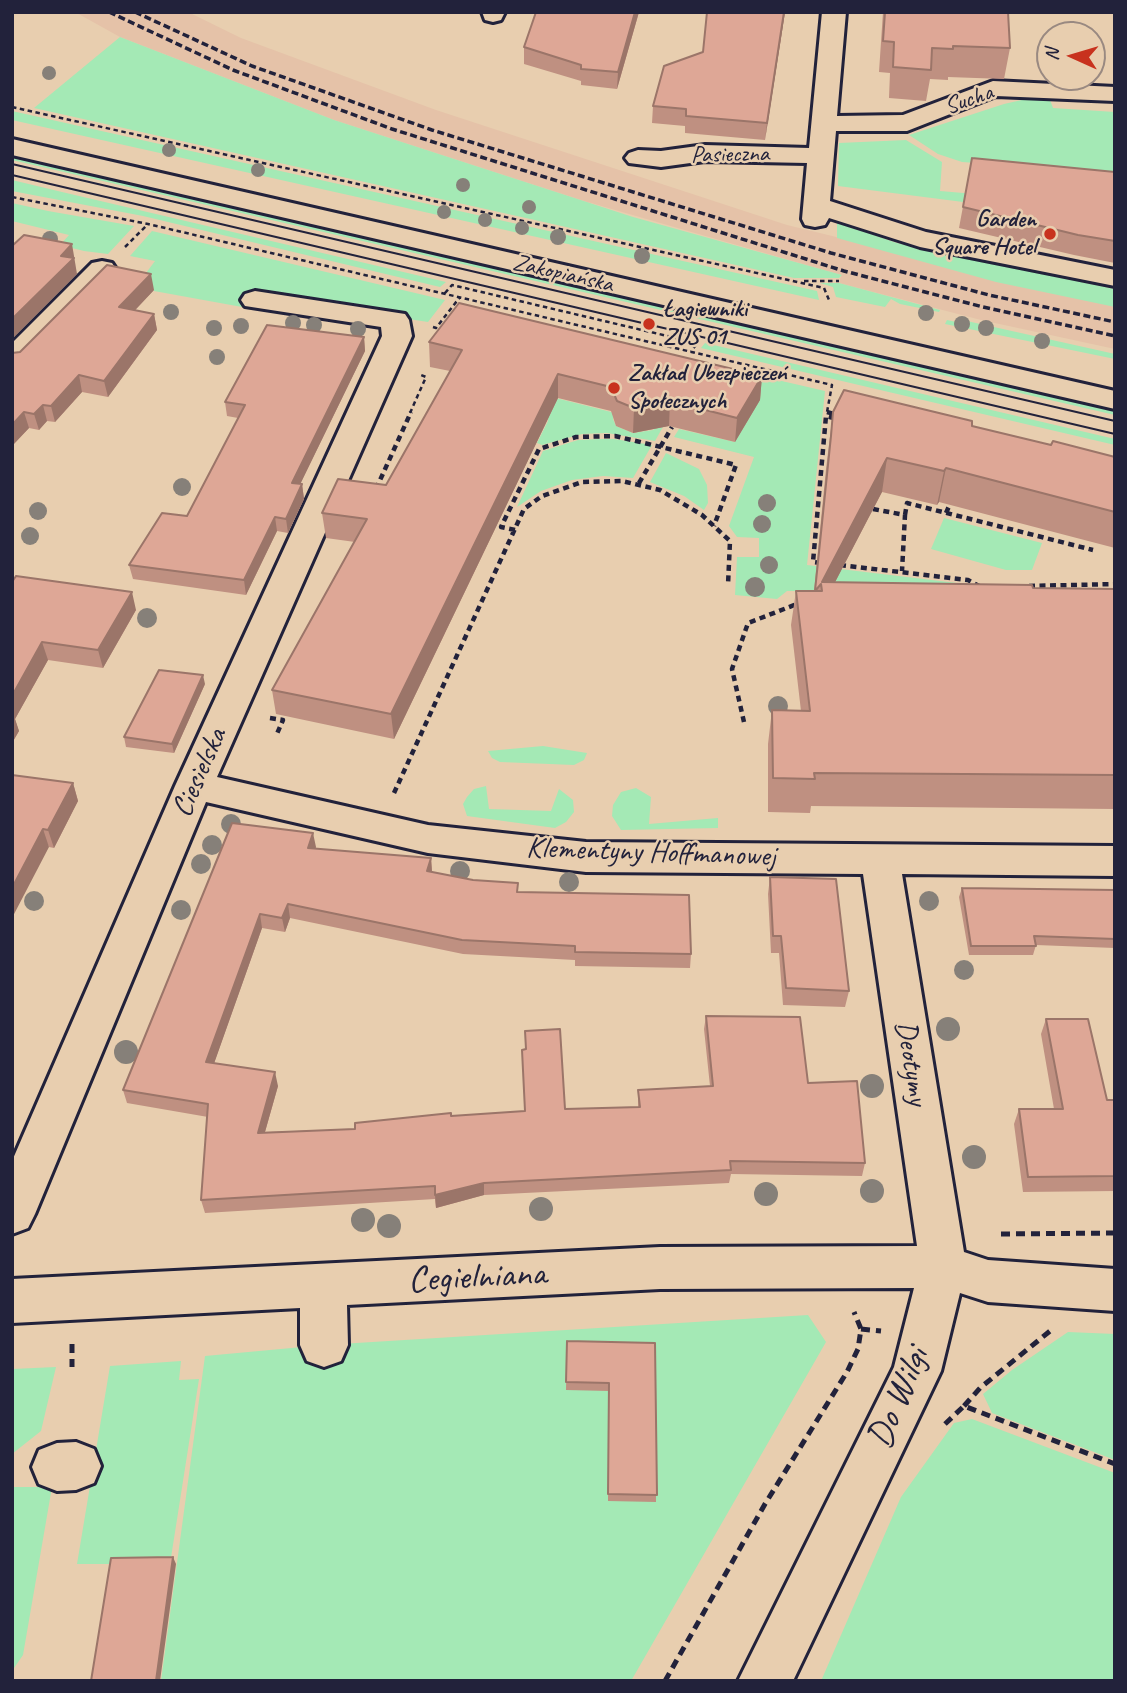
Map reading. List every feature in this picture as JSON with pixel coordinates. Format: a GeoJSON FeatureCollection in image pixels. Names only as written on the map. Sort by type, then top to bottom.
{"type":"FeatureCollection","features":[{"type":"Feature","properties":{"kind":"street"},"geometry":{"type":"LineString","coordinates":[[834,12],[816,213],[920,239],[1115,278]]}},
{"type":"Feature","properties":{"kind":"street","name":"Sucha"},"geometry":{"type":"LineString","coordinates":[[826,124],[907,124],[993,88],[1115,94]]}},
{"type":"Feature","properties":{"kind":"street","name":"Zakopiańska"},"geometry":{"type":"LineString","coordinates":[[12,129],[1115,378]]}},
{"type":"Feature","properties":{"kind":"street","name":"Zakopiańska"},"geometry":{"type":"LineString","coordinates":[[12,146],[1115,400]]}},
{"type":"Feature","properties":{"kind":"street","name":"Pasieczna"},"geometry":{"type":"LineString","coordinates":[[638,158],[662,159],[705,153],[822,156]]}},
{"type":"Feature","properties":{"kind":"street"},"geometry":{"type":"LineString","coordinates":[[12,360],[110,262]]}},
{"type":"Feature","properties":{"kind":"street"},"geometry":{"type":"LineString","coordinates":[[255,300],[395,320],[391,349]]}},
{"type":"Feature","properties":{"kind":"street","name":"Ciesielska"},"geometry":{"type":"LineString","coordinates":[[12,1214],[194,786],[391,349]]}},
{"type":"Feature","properties":{"kind":"street","name":"Klementyny Hoffmanowej"},"geometry":{"type":"LineString","coordinates":[[194,786],[428,839],[586,857],[1115,861]]}},
{"type":"Feature","properties":{"kind":"street","name":"Deotymy"},"geometry":{"type":"LineString","coordinates":[[880,858],[943,1268]]}},
{"type":"Feature","properties":{"kind":"street","name":"Cegielniana"},"geometry":{"type":"LineString","coordinates":[[12,1301],[660,1268],[943,1268]]}},
{"type":"Feature","properties":{"kind":"street"},"geometry":{"type":"LineString","coordinates":[[943,1268],[988,1281],[1115,1290]]}},
{"type":"Feature","properties":{"kind":"street","name":"Do Wilgi"},"geometry":{"type":"LineString","coordinates":[[765,1681],[917,1371],[943,1268]]}},
{"type":"Feature","properties":{"kind":"street"},"geometry":{"type":"LineString","coordinates":[[323,1286],[324,1345]]}},
{"type":"Feature","properties":{"kind":"path"},"geometry":{"type":"LineString","coordinates":[[12,107],[824,288]]}},
{"type":"Feature","properties":{"kind":"path"},"geometry":{"type":"LineString","coordinates":[[12,197],[148,224],[832,385],[827,412],[845,419],[826,416],[813,562],[825,563]]}},
{"type":"Feature","properties":{"kind":"path"},"geometry":{"type":"LineString","coordinates":[[110,262],[148,224]]}},
{"type":"Feature","properties":{"kind":"path"},"geometry":{"type":"LineString","coordinates":[[796,282],[839,281]]}},
{"type":"Feature","properties":{"kind":"path"},"geometry":{"type":"LineString","coordinates":[[445,293],[452,285],[696,343],[691,352]]}},
{"type":"Feature","properties":{"kind":"path"},"geometry":{"type":"LineString","coordinates":[[444,318],[460,297]]}},
{"type":"Feature","properties":{"kind":"path"},"geometry":{"type":"LineString","coordinates":[[564,332],[570,323]]}},
{"type":"Feature","properties":{"kind":"path"},"geometry":{"type":"LineString","coordinates":[[371,500],[426,377],[391,349]]}},
{"type":"Feature","properties":{"kind":"path"},"geometry":{"type":"LineString","coordinates":[[679,360],[685,350]]}},
{"type":"Feature","properties":{"kind":"path"},"geometry":{"type":"LineString","coordinates":[[639,483],[672,427]]}},
{"type":"Feature","properties":{"kind":"path"},"geometry":{"type":"LineString","coordinates":[[514,530],[501,527],[539,449],[576,438],[615,436],[662,445],[736,465],[714,526]]}},
{"type":"Feature","properties":{"kind":"path"},"geometry":{"type":"LineString","coordinates":[[391,801],[524,509],[542,496],[582,482],[639,483],[685,503],[730,541],[728,584]]}},
{"type":"Feature","properties":{"kind":"path"},"geometry":{"type":"LineString","coordinates":[[902,571],[907,503],[1093,550]]}},
{"type":"Feature","properties":{"kind":"path"},"geometry":{"type":"LineString","coordinates":[[946,513],[950,504]]}},
{"type":"Feature","properties":{"kind":"path"},"geometry":{"type":"LineString","coordinates":[[873,509],[905,515]]}},
{"type":"Feature","properties":{"kind":"path"},"geometry":{"type":"LineString","coordinates":[[838,565],[968,580],[980,587]]}},
{"type":"Feature","properties":{"kind":"path"},"geometry":{"type":"LineString","coordinates":[[1021,586],[1115,584]]}},
{"type":"Feature","properties":{"kind":"path"},"geometry":{"type":"LineString","coordinates":[[744,722],[732,669],[748,623],[803,602]]}},
{"type":"Feature","properties":{"kind":"path"},"geometry":{"type":"LineString","coordinates":[[942,1429],[980,1388],[1051,1329]]}},
{"type":"Feature","properties":{"kind":"path"},"geometry":{"type":"LineString","coordinates":[[665,1681],[765,1504],[847,1372]]}},
{"type":"Feature","properties":{"kind":"path"},"geometry":{"type":"LineString","coordinates":[[964,1406],[1115,1464]]}},
{"type":"Feature","properties":{"kind":"shaded area"},"geometry":{"type":"Polygon","coordinates":[[[75,12],[188,12],[241,38],[436,110],[787,225],[992,275],[1115,294],[1115,349],[981,320],[839,283],[841,275],[584,201],[334,120],[120,37],[75,12]]]}},
{"type":"Feature","properties":{"kind":"green space"},"geometry":{"type":"Polygon","coordinates":[[[120,37],[334,120],[633,217],[842,275],[839,278],[794,278],[34,108],[120,37]]]}},
{"type":"Feature","properties":{"kind":"green space"},"geometry":{"type":"Polygon","coordinates":[[[1035,97],[1049,97],[1053,108],[1115,112],[1115,173],[962,162],[938,154],[909,135],[1004,104],[1035,97]]]}},
{"type":"Feature","properties":{"kind":"green space"},"geometry":{"type":"Polygon","coordinates":[[[12,111],[817,291],[819,300],[12,120],[12,111]]]}},
{"type":"Feature","properties":{"kind":"green space"},"geometry":{"type":"Polygon","coordinates":[[[906,140],[942,162],[940,191],[1034,199],[971,203],[838,186],[839,143],[906,140]]]}},
{"type":"Feature","properties":{"kind":"green space"},"geometry":{"type":"Polygon","coordinates":[[[12,156],[1115,411],[1115,415],[12,160],[12,156]]]}},
{"type":"Feature","properties":{"kind":"green space"},"geometry":{"type":"Polygon","coordinates":[[[12,180],[446,282],[440,287],[143,216],[12,191],[12,180]]]}},
{"type":"Feature","properties":{"kind":"green space"},"geometry":{"type":"Polygon","coordinates":[[[12,203],[134,226],[108,254],[84,251],[60,245],[69,235],[12,221],[12,203]]]}},
{"type":"Feature","properties":{"kind":"green space"},"geometry":{"type":"Polygon","coordinates":[[[837,222],[897,243],[1115,289],[1115,307],[996,282],[837,238],[837,222]]]}},
{"type":"Feature","properties":{"kind":"green space"},"geometry":{"type":"Polygon","coordinates":[[[152,231],[445,300],[428,322],[252,295],[242,307],[154,291],[143,277],[155,261],[130,256],[152,231]]]}},
{"type":"Feature","properties":{"kind":"green space"},"geometry":{"type":"Polygon","coordinates":[[[820,283],[839,283],[940,310],[939,312],[900,304],[891,299],[885,307],[836,297],[833,287],[820,283]]]}},
{"type":"Feature","properties":{"kind":"green space"},"geometry":{"type":"Polygon","coordinates":[[[958,319],[1115,354],[1115,359],[945,324],[947,320],[956,322],[958,319]]]}},
{"type":"Feature","properties":{"kind":"green space"},"geometry":{"type":"Polygon","coordinates":[[[705,343],[1115,439],[1115,445],[701,348],[705,343]]]}},
{"type":"Feature","properties":{"kind":"green space"},"geometry":{"type":"Polygon","coordinates":[[[691,360],[825,391],[807,565],[965,584],[962,592],[787,591],[777,599],[735,595],[737,557],[759,557],[759,538],[737,537],[729,526],[754,457],[674,437],[679,429],[735,442],[691,360]]]}},
{"type":"Feature","properties":{"kind":"green space"},"geometry":{"type":"Polygon","coordinates":[[[548,396],[615,413],[613,419],[616,426],[633,433],[664,425],[655,441],[607,433],[582,434],[542,445],[537,443],[548,421],[548,396]]]}},
{"type":"Feature","properties":{"kind":"green space"},"geometry":{"type":"Polygon","coordinates":[[[614,439],[652,445],[633,478],[603,476],[572,480],[541,491],[517,507],[543,451],[578,440],[614,439]]]}},
{"type":"Feature","properties":{"kind":"green space"},"geometry":{"type":"Polygon","coordinates":[[[666,453],[699,469],[707,485],[708,503],[704,510],[684,496],[650,482],[666,453]]]}},
{"type":"Feature","properties":{"kind":"green space"},"geometry":{"type":"Polygon","coordinates":[[[944,518],[1042,543],[1032,570],[1006,570],[931,549],[944,518]]]}},
{"type":"Feature","properties":{"kind":"green space"},"geometry":{"type":"Polygon","coordinates":[[[543,746],[587,753],[584,760],[574,765],[500,762],[492,758],[488,751],[543,746]]]}},
{"type":"Feature","properties":{"kind":"green space"},"geometry":{"type":"Polygon","coordinates":[[[486,786],[489,809],[551,811],[559,789],[573,800],[574,812],[566,822],[555,828],[467,816],[463,804],[467,797],[474,789],[486,786]]]}},
{"type":"Feature","properties":{"kind":"green space"},"geometry":{"type":"Polygon","coordinates":[[[636,788],[651,797],[649,824],[718,818],[718,828],[621,830],[612,816],[613,805],[621,792],[636,788]]]}},
{"type":"Feature","properties":{"kind":"green space"},"geometry":{"type":"Polygon","coordinates":[[[808,1315],[826,1342],[631,1681],[161,1681],[205,1356],[324,1345],[808,1315]],[[654,1351],[609,1391],[608,1500],[654,1351]]]}},
{"type":"Feature","properties":{"kind":"green space"},"geometry":{"type":"Polygon","coordinates":[[[1068,1332],[1115,1334],[1115,1460],[992,1413],[983,1394],[1012,1370],[1068,1332]]]}},
{"type":"Feature","properties":{"kind":"green space"},"geometry":{"type":"Polygon","coordinates":[[[181,1361],[179,1380],[199,1379],[170,1564],[77,1564],[110,1366],[181,1361]]]}},
{"type":"Feature","properties":{"kind":"green space"},"geometry":{"type":"Polygon","coordinates":[[[56,1367],[41,1431],[12,1454],[12,1369],[56,1367]]]}},
{"type":"Feature","properties":{"kind":"green space"},"geometry":{"type":"Polygon","coordinates":[[[972,1419],[1115,1473],[1115,1681],[821,1681],[901,1497],[954,1423],[972,1419]]]}},
{"type":"Feature","properties":{"kind":"green space"},"geometry":{"type":"Polygon","coordinates":[[[12,1487],[52,1487],[23,1655],[12,1671],[12,1487]]]}},
{"type":"Feature","properties":{"kind":"building"},"geometry":{"type":"Polygon","coordinates":[[[536,12],[635,12],[618,72],[581,69],[581,65],[524,47],[536,12]]]}},
{"type":"Feature","properties":{"kind":"building"},"geometry":{"type":"Polygon","coordinates":[[[707,12],[784,12],[767,123],[686,116],[686,109],[653,106],[664,66],[703,52],[707,12]]]}},
{"type":"Feature","properties":{"kind":"building"},"geometry":{"type":"Polygon","coordinates":[[[885,12],[1008,12],[1010,48],[932,48],[931,70],[893,67],[894,42],[883,41],[885,12]]]}},
{"type":"Feature","properties":{"kind":"building"},"geometry":{"type":"Polygon","coordinates":[[[972,158],[1115,172],[1115,241],[1078,235],[963,207],[972,158]]]}},
{"type":"Feature","properties":{"kind":"building"},"geometry":{"type":"Polygon","coordinates":[[[24,235],[72,244],[61,256],[74,258],[12,319],[12,246],[24,235]]]}},
{"type":"Feature","properties":{"kind":"building"},"geometry":{"type":"Polygon","coordinates":[[[107,265],[151,274],[119,307],[154,314],[104,381],[79,375],[51,406],[43,405],[34,414],[24,412],[12,425],[12,353],[20,352],[107,265]]]}},
{"type":"Feature","properties":{"kind":"building"},"geometry":{"type":"Polygon","coordinates":[[[459,303],[762,376],[737,418],[670,401],[634,408],[617,401],[611,387],[558,374],[391,714],[272,690],[367,519],[322,513],[338,479],[386,485],[462,350],[429,342],[459,303]]]}},
{"type":"Feature","properties":{"kind":"building"},"geometry":{"type":"Polygon","coordinates":[[[267,325],[364,337],[292,483],[302,484],[286,519],[275,517],[244,580],[129,565],[162,513],[187,516],[245,405],[225,402],[267,325]]]}},
{"type":"Feature","properties":{"kind":"building"},"geometry":{"type":"Polygon","coordinates":[[[844,390],[972,421],[972,426],[1051,445],[1053,441],[1115,457],[1115,512],[946,468],[944,471],[887,458],[822,582],[1115,589],[1115,775],[814,773],[815,779],[773,778],[772,710],[810,711],[796,591],[815,591],[833,412],[844,390]]]}},
{"type":"Feature","properties":{"kind":"building"},"geometry":{"type":"Polygon","coordinates":[[[16,576],[132,592],[98,650],[42,642],[12,696],[12,582],[16,576]]]}},
{"type":"Feature","properties":{"kind":"building"},"geometry":{"type":"Polygon","coordinates":[[[159,670],[203,675],[172,744],[124,737],[159,670]]]}},
{"type":"Feature","properties":{"kind":"building"},"geometry":{"type":"Polygon","coordinates":[[[12,775],[73,783],[48,830],[43,829],[12,888],[12,775]]]}},
{"type":"Feature","properties":{"kind":"building"},"geometry":{"type":"Polygon","coordinates":[[[232,823],[313,833],[308,848],[431,858],[427,871],[473,880],[518,883],[517,892],[689,895],[691,954],[575,952],[575,946],[462,940],[288,904],[282,918],[260,914],[206,1062],[275,1072],[258,1133],[355,1129],[355,1123],[451,1113],[451,1116],[525,1111],[522,1050],[526,1049],[525,1031],[560,1029],[565,1109],[640,1107],[638,1090],[713,1086],[706,1016],[800,1017],[808,1083],[857,1081],[865,1163],[730,1161],[731,1170],[484,1183],[435,1195],[435,1186],[201,1200],[208,1104],[123,1090],[232,823]]]}},
{"type":"Feature","properties":{"kind":"building"},"geometry":{"type":"Polygon","coordinates":[[[770,877],[836,879],[849,991],[786,988],[781,936],[773,936],[770,877]]]}},
{"type":"Feature","properties":{"kind":"building"},"geometry":{"type":"Polygon","coordinates":[[[962,888],[1115,890],[1115,939],[1034,936],[1036,946],[971,946],[962,888]]]}},
{"type":"Feature","properties":{"kind":"building"},"geometry":{"type":"Polygon","coordinates":[[[1046,1019],[1088,1019],[1107,1100],[1115,1100],[1115,1176],[1028,1177],[1019,1109],[1063,1109],[1046,1019]]]}},
{"type":"Feature","properties":{"kind":"building"},"geometry":{"type":"Polygon","coordinates":[[[567,1341],[655,1343],[657,1495],[608,1494],[609,1383],[566,1382],[567,1341]]]}},
{"type":"Feature","properties":{"kind":"building"},"geometry":{"type":"Polygon","coordinates":[[[173,1557],[156,1681],[91,1681],[111,1558],[173,1557]]]}},
{"type":"Feature","properties":{"kind":"tram line"},"geometry":{"type":"LineString","coordinates":[[12,164],[1115,421]]}},
{"type":"Feature","properties":{"kind":"tram line"},"geometry":{"type":"LineString","coordinates":[[12,175],[1115,434]]}},
{"type":"Feature","properties":{"kind":"railway"},"geometry":{"type":"LineString","coordinates":[[109,12],[233,70],[392,129],[844,271],[983,307],[1115,336]]}},
{"type":"Feature","properties":{"kind":"railway"},"geometry":{"type":"LineString","coordinates":[[135,12],[252,66],[432,130],[831,253],[989,295],[1115,322]]}},
{"type":"Feature","properties":{"kind":"place","name":"Garden Square Hotel"},"geometry":{"type":"Point","coordinates":[1050,234]}},
{"type":"Feature","properties":{"kind":"place","name":"Łagiewniki ZUS 01"},"geometry":{"type":"Point","coordinates":[649,324]}},
{"type":"Feature","properties":{"kind":"place","name":"Zakład Ubezpieczeń Społecznych"},"geometry":{"type":"Point","coordinates":[614,388]}}]}
